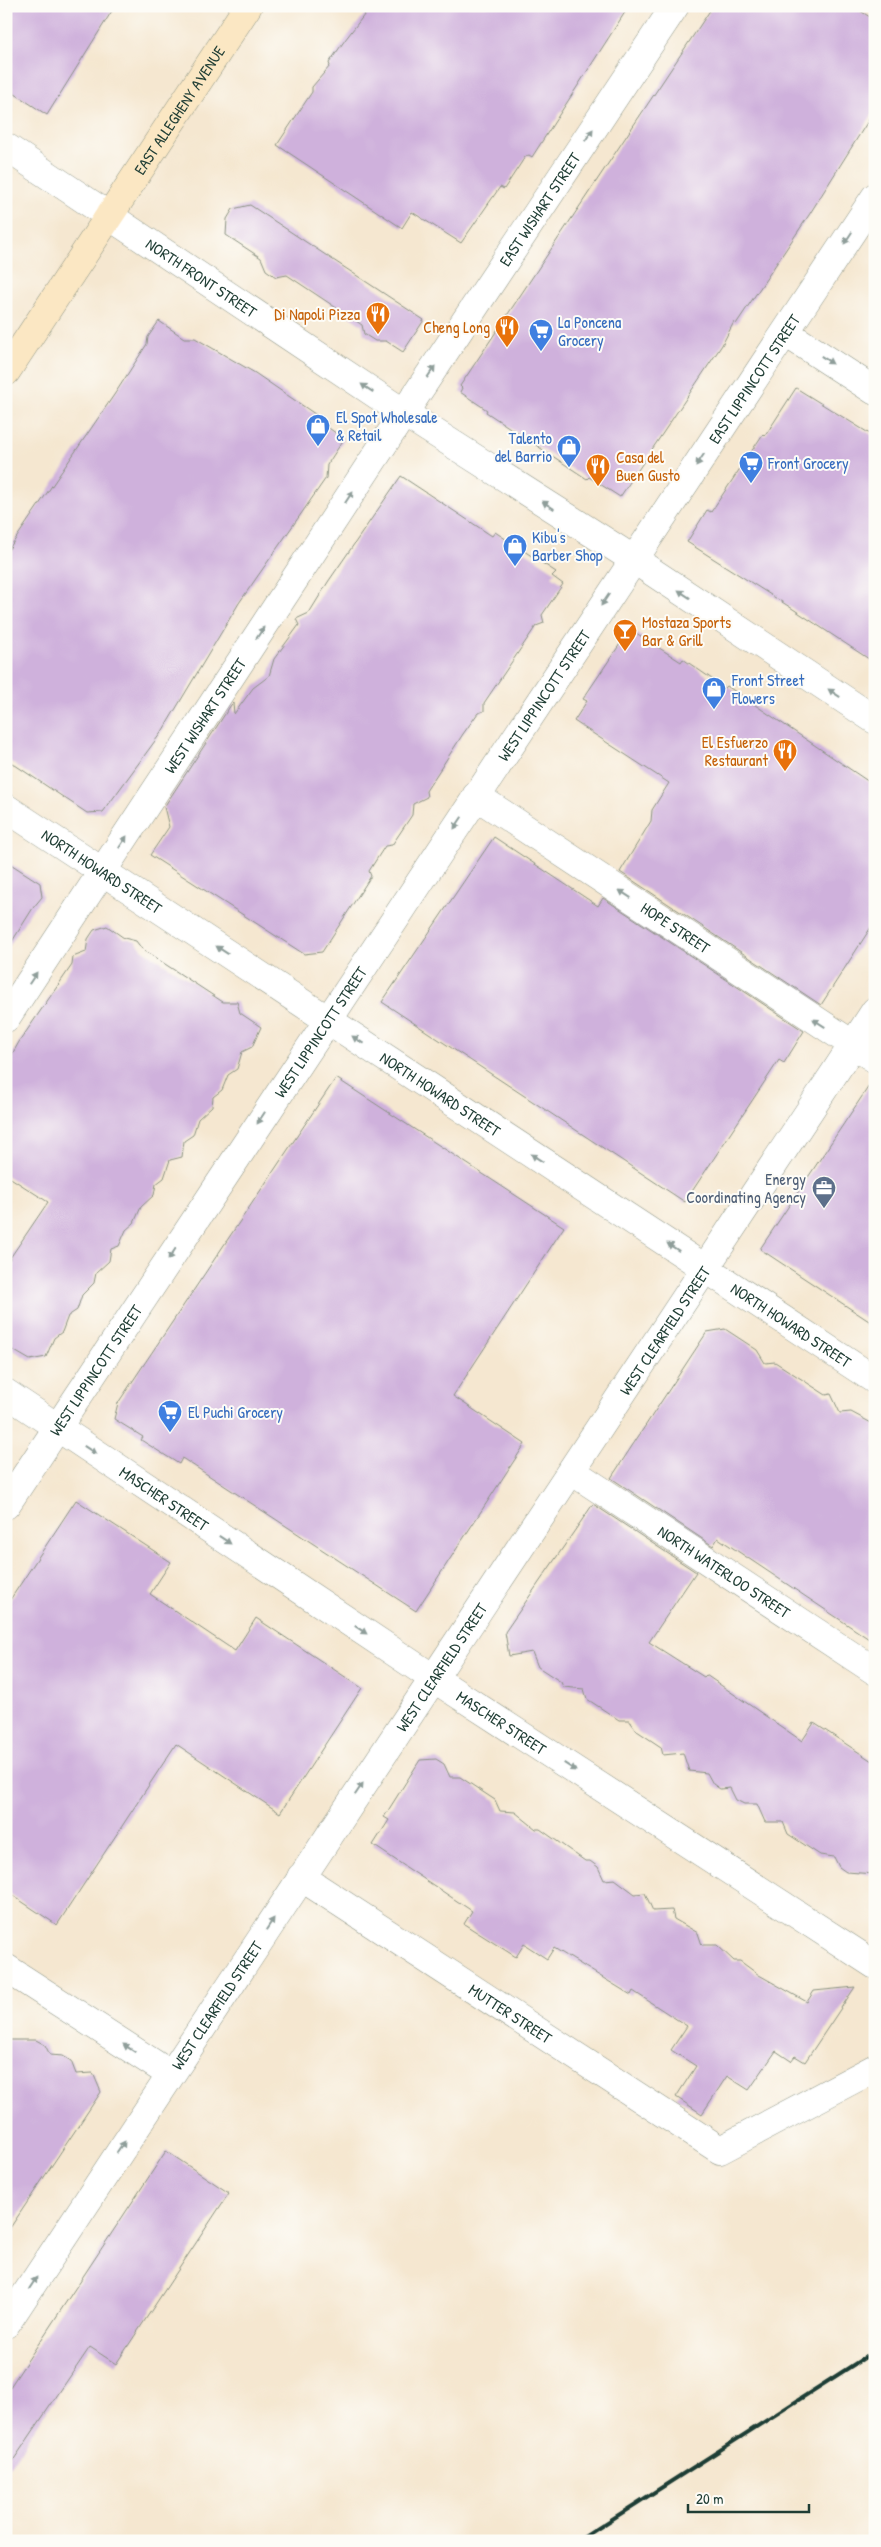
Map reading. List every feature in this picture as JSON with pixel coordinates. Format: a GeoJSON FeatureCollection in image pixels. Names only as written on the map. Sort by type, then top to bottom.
{"type":"FeatureCollection","features":[{"type":"Feature","properties":{"kind":"main road","name":"EAST ALLEGHENY AVENUE"},"geometry":{"type":"LineString","coordinates":[[6,372],[248,6]]}},
{"type":"Feature","properties":{"kind":"street","name":"EAST WISHART STREET"},"geometry":{"type":"LineString","coordinates":[[404,413],[675,6]]}},
{"type":"Feature","properties":{"kind":"street","name":"NORTH FRONT STREET"},"geometry":{"type":"LineString","coordinates":[[6,146],[404,413],[632,559],[875,720]]}},
{"type":"Feature","properties":{"kind":"street","name":"EAST LIPPINCOTT STREET"},"geometry":{"type":"LineString","coordinates":[[632,559],[786,333],[875,197]]}},
{"type":"Feature","properties":{"kind":"street"},"geometry":{"type":"LineString","coordinates":[[786,333],[875,391]]}},
{"type":"Feature","properties":{"kind":"street","name":"WEST WISHART STREET"},"geometry":{"type":"LineString","coordinates":[[6,1018],[104,872],[404,413]]}},
{"type":"Feature","properties":{"kind":"street","name":"WEST LIPPINCOTT STREET"},"geometry":{"type":"LineString","coordinates":[[6,1505],[632,559]]}},
{"type":"Feature","properties":{"kind":"street","name":"HOPE STREET"},"geometry":{"type":"LineString","coordinates":[[476,796],[864,1052]]}},
{"type":"Feature","properties":{"kind":"street","name":"NORTH HOWARD STREET"},"geometry":{"type":"LineString","coordinates":[[6,808],[875,1380]]}},
{"type":"Feature","properties":{"kind":"street","name":"WEST CLEARFIELD STREET"},"geometry":{"type":"LineString","coordinates":[[10,2311],[573,1472],[706,1270],[864,1052],[875,1011]]}},
{"type":"Feature","properties":{"kind":"street","name":"MASCHER STREET"},"geometry":{"type":"LineString","coordinates":[[6,1393],[433,1678],[875,1965]]}},
{"type":"Feature","properties":{"kind":"street","name":"NORTH WATERLOO STREET"},"geometry":{"type":"LineString","coordinates":[[573,1472],[875,1671]]}},
{"type":"Feature","properties":{"kind":"street","name":"MUTTER STREET"},"geometry":{"type":"LineString","coordinates":[[301,1877],[720,2150],[875,2068]]}},
{"type":"Feature","properties":{"kind":"street"},"geometry":{"type":"LineString","coordinates":[[6,1968],[170,2074]]}},
{"type":"Feature","properties":{"kind":"building"},"geometry":{"type":"Polygon","coordinates":[[[6,6],[115,6],[47,115],[6,88],[6,6]]]}},
{"type":"Feature","properties":{"kind":"building"},"geometry":{"type":"Polygon","coordinates":[[[371,6],[629,6],[532,157],[529,155],[525,157],[504,189],[500,187],[461,243],[412,212],[402,228],[277,145],[312,92],[312,87],[330,66],[329,63],[371,6]]]}},
{"type":"Feature","properties":{"kind":"building"},"geometry":{"type":"Polygon","coordinates":[[[713,6],[852,6],[875,20],[875,110],[809,215],[736,324],[734,322],[722,345],[620,497],[589,477],[587,479],[486,412],[487,410],[460,392],[462,388],[460,386],[713,6]]]}},
{"type":"Feature","properties":{"kind":"building"},"geometry":{"type":"Polygon","coordinates":[[[250,205],[424,320],[403,352],[386,341],[375,341],[364,334],[362,325],[287,275],[276,277],[266,270],[261,258],[226,235],[227,219],[233,209],[250,205]]]}},
{"type":"Feature","properties":{"kind":"building"},"geometry":{"type":"Polygon","coordinates":[[[159,321],[184,338],[195,338],[255,373],[328,423],[326,426],[344,439],[327,465],[326,478],[239,603],[163,730],[103,812],[87,813],[6,759],[6,553],[116,392],[147,344],[148,337],[159,321]]]}},
{"type":"Feature","properties":{"kind":"building"},"geometry":{"type":"Polygon","coordinates":[[[796,388],[875,437],[875,663],[687,542],[707,510],[711,512],[763,434],[765,436],[796,388]]]}},
{"type":"Feature","properties":{"kind":"building"},"geometry":{"type":"Polygon","coordinates":[[[401,476],[492,536],[495,532],[556,572],[552,576],[563,584],[542,615],[544,623],[536,626],[484,703],[484,711],[478,713],[463,734],[426,791],[427,797],[413,804],[412,815],[392,845],[385,846],[369,871],[371,876],[322,952],[304,954],[150,855],[169,827],[164,807],[231,705],[233,703],[234,714],[253,688],[269,676],[274,659],[299,625],[296,619],[309,613],[328,582],[401,476]]]}},
{"type":"Feature","properties":{"kind":"building"},"geometry":{"type":"Polygon","coordinates":[[[633,631],[681,662],[683,659],[725,688],[727,686],[875,786],[875,921],[821,1005],[620,872],[651,821],[652,810],[669,783],[574,721],[587,701],[583,699],[626,635],[629,637],[633,631]]]}},
{"type":"Feature","properties":{"kind":"building"},"geometry":{"type":"Polygon","coordinates":[[[494,837],[598,906],[603,898],[804,1031],[784,1063],[779,1060],[685,1202],[382,1002],[494,837]]]}},
{"type":"Feature","properties":{"kind":"building"},"geometry":{"type":"Polygon","coordinates":[[[6,861],[40,883],[42,897],[6,951],[6,861]]]}},
{"type":"Feature","properties":{"kind":"building"},"geometry":{"type":"Polygon","coordinates":[[[107,926],[124,938],[136,941],[142,949],[223,1002],[237,1002],[240,1013],[261,1027],[252,1047],[242,1052],[237,1069],[228,1075],[222,1090],[213,1097],[212,1106],[198,1119],[193,1135],[184,1141],[182,1157],[170,1160],[164,1178],[156,1184],[154,1195],[141,1207],[134,1223],[126,1230],[119,1246],[111,1249],[109,1261],[96,1273],[94,1283],[82,1295],[77,1310],[68,1316],[62,1332],[54,1338],[46,1357],[30,1360],[6,1346],[6,1264],[48,1202],[6,1175],[6,1065],[19,1042],[72,965],[73,957],[86,952],[88,939],[94,930],[107,926]]]}},
{"type":"Feature","properties":{"kind":"building"},"geometry":{"type":"Polygon","coordinates":[[[875,1077],[875,1325],[760,1249],[875,1077]]]}},
{"type":"Feature","properties":{"kind":"building"},"geometry":{"type":"Polygon","coordinates":[[[336,1078],[564,1227],[453,1396],[525,1444],[416,1611],[182,1458],[179,1464],[141,1440],[143,1437],[114,1419],[118,1403],[336,1078]]]}},
{"type":"Feature","properties":{"kind":"building"},"geometry":{"type":"Polygon","coordinates":[[[725,1329],[757,1350],[765,1363],[775,1362],[826,1395],[831,1394],[840,1413],[851,1412],[875,1425],[875,1643],[718,1538],[713,1546],[611,1478],[707,1332],[725,1329]]]}},
{"type":"Feature","properties":{"kind":"building"},"geometry":{"type":"Polygon","coordinates":[[[76,1500],[171,1562],[150,1594],[235,1651],[256,1618],[362,1688],[280,1813],[176,1744],[57,1925],[6,1891],[6,1606],[76,1500]]]}},
{"type":"Feature","properties":{"kind":"building"},"geometry":{"type":"Polygon","coordinates":[[[593,1504],[696,1572],[649,1642],[704,1677],[706,1675],[802,1741],[814,1723],[875,1763],[875,1874],[846,1872],[839,1867],[834,1857],[820,1855],[788,1834],[783,1822],[765,1822],[757,1804],[744,1804],[736,1800],[730,1788],[720,1789],[713,1784],[707,1773],[689,1771],[683,1753],[663,1755],[661,1747],[637,1731],[629,1720],[619,1720],[587,1699],[584,1689],[563,1687],[561,1682],[538,1667],[532,1652],[509,1656],[505,1632],[593,1504]]]}},
{"type":"Feature","properties":{"kind":"building"},"geometry":{"type":"Polygon","coordinates":[[[436,1759],[444,1764],[450,1777],[460,1777],[495,1800],[500,1811],[515,1812],[536,1829],[540,1829],[585,1861],[590,1861],[598,1867],[604,1880],[615,1879],[635,1894],[645,1893],[653,1911],[672,1910],[674,1919],[698,1933],[702,1945],[717,1945],[734,1961],[740,1961],[759,1975],[807,2002],[814,1991],[855,1987],[805,2062],[795,2056],[791,2061],[776,2051],[749,2090],[727,2076],[702,2114],[676,2097],[696,2066],[671,2050],[687,2026],[633,1991],[631,1995],[554,1948],[547,1959],[524,1944],[516,1957],[464,1924],[472,1911],[373,1845],[389,1820],[384,1817],[420,1760],[436,1759]]]}},
{"type":"Feature","properties":{"kind":"building"},"geometry":{"type":"Polygon","coordinates":[[[6,2040],[36,2040],[45,2045],[50,2055],[63,2056],[71,2061],[76,2074],[93,2073],[101,2092],[6,2234],[6,2040]]]}},
{"type":"Feature","properties":{"kind":"building"},"geometry":{"type":"Polygon","coordinates":[[[166,2151],[229,2193],[116,2364],[90,2347],[6,2471],[6,2393],[166,2151]]]}},
{"type":"Feature","properties":{"kind":"railway"},"geometry":{"type":"LineString","coordinates":[[578,2541],[875,2351]]}},
{"type":"Feature","properties":{"kind":"place","name":"Di Napoli Pizza"},"geometry":{"type":"Point","coordinates":[378,335]}},
{"type":"Feature","properties":{"kind":"place","name":"Cheng Long"},"geometry":{"type":"Point","coordinates":[507,348]}},
{"type":"Feature","properties":{"kind":"place","name":"La Poncena Grocery"},"geometry":{"type":"Point","coordinates":[541,352]}},
{"type":"Feature","properties":{"kind":"place","name":"El Spot Wholesale & Retail"},"geometry":{"type":"Point","coordinates":[318,447]}},
{"type":"Feature","properties":{"kind":"place","name":"Talento del Barrio"},"geometry":{"type":"Point","coordinates":[569,468]}},
{"type":"Feature","properties":{"kind":"place","name":"Front Grocery"},"geometry":{"type":"Point","coordinates":[751,484]}},
{"type":"Feature","properties":{"kind":"place","name":"Casa del Buen Gusto"},"geometry":{"type":"Point","coordinates":[598,487]}},
{"type":"Feature","properties":{"kind":"place","name":"Kibu's Barber Shop"},"geometry":{"type":"Point","coordinates":[515,567]}},
{"type":"Feature","properties":{"kind":"place","name":"Mostaza Sports Bar & Grill"},"geometry":{"type":"Point","coordinates":[625,652]}},
{"type":"Feature","properties":{"kind":"place","name":"Front Street Flowers"},"geometry":{"type":"Point","coordinates":[714,710]}},
{"type":"Feature","properties":{"kind":"place","name":"El Esfuerzo Restaurant"},"geometry":{"type":"Point","coordinates":[785,772]}},
{"type":"Feature","properties":{"kind":"place","name":"Energy Coordinating Agency"},"geometry":{"type":"Point","coordinates":[824,1209]}},
{"type":"Feature","properties":{"kind":"place","name":"El Puchi Grocery"},"geometry":{"type":"Point","coordinates":[170,1433]}}]}
